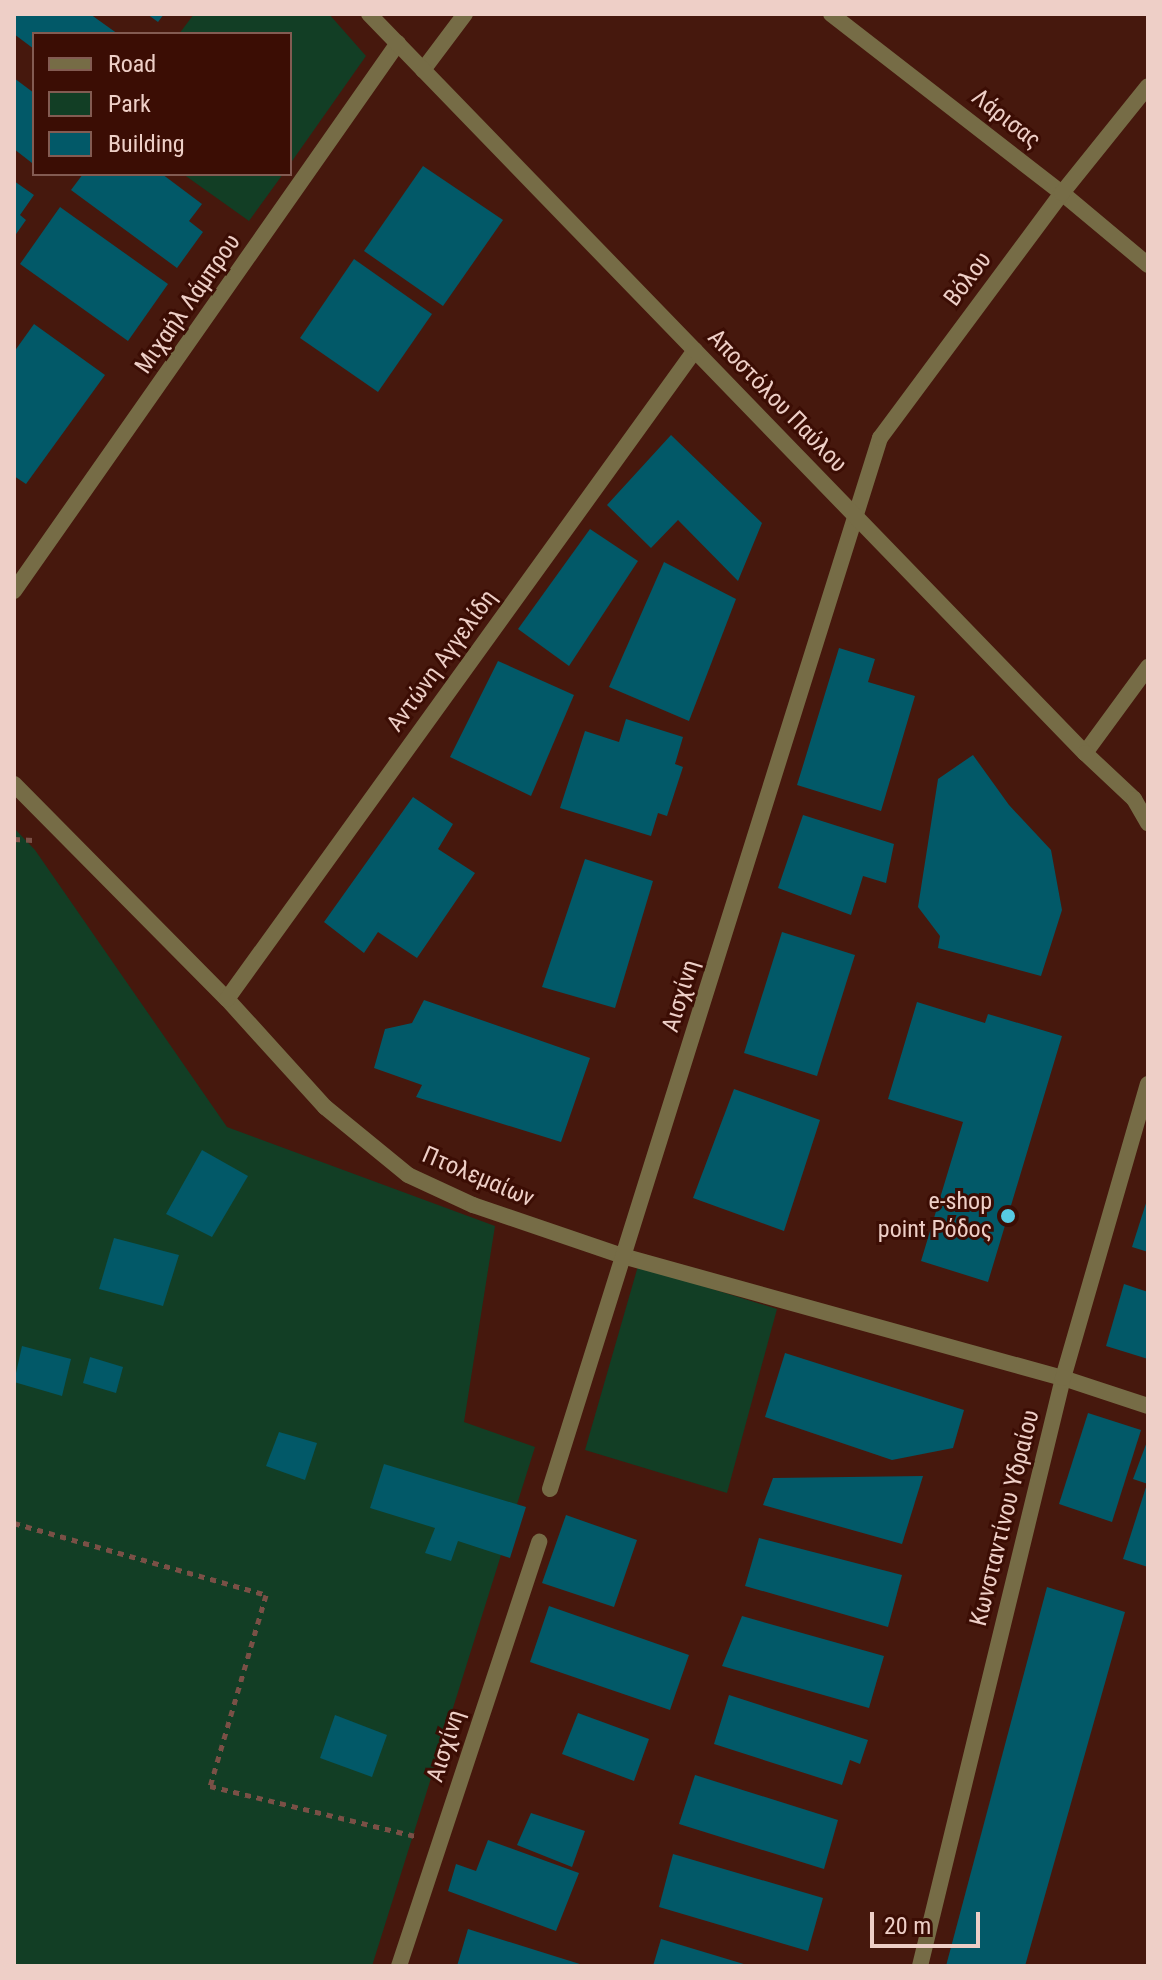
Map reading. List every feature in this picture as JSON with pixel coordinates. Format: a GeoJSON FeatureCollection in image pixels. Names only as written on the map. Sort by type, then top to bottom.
{"type":"FeatureCollection","features":[{"type":"Feature","properties":{"kind":"street","name":"Αποστόλου Παύλου"},"geometry":{"type":"LineString","coordinates":[[369,14],[1085,753],[1134,799],[1148,823]]}},
{"type":"Feature","properties":{"kind":"street"},"geometry":{"type":"LineString","coordinates":[[423,70],[465,14]]}},
{"type":"Feature","properties":{"kind":"street","name":"Λάρισας"},"geometry":{"type":"LineString","coordinates":[[831,14],[1062,193],[1148,265]]}},
{"type":"Feature","properties":{"kind":"street","name":"Μιχαήλ Λάμπρου"},"geometry":{"type":"LineString","coordinates":[[14,591],[398,43]]}},
{"type":"Feature","properties":{"kind":"street","name":"Βόλου"},"geometry":{"type":"LineString","coordinates":[[855,516],[880,438],[1062,193],[1148,86]]}},
{"type":"Feature","properties":{"kind":"street","name":"Αντώνη Αγγελίδη"},"geometry":{"type":"LineString","coordinates":[[227,999],[695,350]]}},
{"type":"Feature","properties":{"kind":"street","name":"Αισχίνη"},"geometry":{"type":"LineString","coordinates":[[550,1489],[626,1257],[855,516]]}},
{"type":"Feature","properties":{"kind":"street"},"geometry":{"type":"LineString","coordinates":[[1085,753],[1148,667]]}},
{"type":"Feature","properties":{"kind":"street","name":"Πτολεμαίων"},"geometry":{"type":"LineString","coordinates":[[14,784],[227,999],[325,1107],[408,1175],[473,1205],[626,1257],[1063,1378],[1148,1406]]}},
{"type":"Feature","properties":{"kind":"street","name":"Κωνσταντίνου Υδραίου"},"geometry":{"type":"LineString","coordinates":[[920,1966],[1063,1378],[1148,1084]]}},
{"type":"Feature","properties":{"kind":"street","name":"Αισχίνη"},"geometry":{"type":"LineString","coordinates":[[399,1966],[539,1542]]}},
{"type":"Feature","properties":{"kind":"path"},"geometry":{"type":"LineString","coordinates":[[14,1523],[266,1595],[210,1786],[439,1842]]}},
{"type":"Feature","properties":{"kind":"green space"},"geometry":{"type":"Polygon","coordinates":[[[194,14],[329,14],[366,56],[292,161],[292,32],[180,32],[194,14]]]}},
{"type":"Feature","properties":{"kind":"green space"},"geometry":{"type":"Polygon","coordinates":[[[186,176],[282,176],[249,221],[186,176]]]}},
{"type":"Feature","properties":{"kind":"green space"},"geometry":{"type":"Polygon","coordinates":[[[14,828],[35,850],[227,1127],[495,1226],[464,1422],[535,1447],[372,1966],[14,1966],[14,828]]]}},
{"type":"Feature","properties":{"kind":"green space"},"geometry":{"type":"Polygon","coordinates":[[[638,1266],[777,1309],[727,1493],[585,1450],[638,1266]]]}},
{"type":"Feature","properties":{"kind":"building"},"geometry":{"type":"Polygon","coordinates":[[[14,14],[90,14],[115,32],[32,32],[32,48],[14,34],[14,14]]]}},
{"type":"Feature","properties":{"kind":"building"},"geometry":{"type":"Polygon","coordinates":[[[147,14],[164,14],[158,22],[147,14]]]}},
{"type":"Feature","properties":{"kind":"building"},"geometry":{"type":"Polygon","coordinates":[[[14,78],[32,92],[32,163],[14,149],[14,78]]]}},
{"type":"Feature","properties":{"kind":"building"},"geometry":{"type":"Polygon","coordinates":[[[423,166],[503,220],[443,306],[364,251],[423,166]]]}},
{"type":"Feature","properties":{"kind":"building"},"geometry":{"type":"Polygon","coordinates":[[[82,176],[165,176],[202,204],[189,221],[203,232],[177,268],[71,190],[82,176]]]}},
{"type":"Feature","properties":{"kind":"building"},"geometry":{"type":"Polygon","coordinates":[[[14,181],[34,195],[20,215],[26,220],[14,237],[14,181]]]}},
{"type":"Feature","properties":{"kind":"building"},"geometry":{"type":"Polygon","coordinates":[[[60,207],[168,284],[128,341],[20,264],[60,207]]]}},
{"type":"Feature","properties":{"kind":"building"},"geometry":{"type":"Polygon","coordinates":[[[354,259],[432,314],[378,392],[300,338],[354,259]]]}},
{"type":"Feature","properties":{"kind":"building"},"geometry":{"type":"Polygon","coordinates":[[[34,324],[105,375],[26,484],[14,476],[14,352],[34,324]]]}},
{"type":"Feature","properties":{"kind":"building"},"geometry":{"type":"Polygon","coordinates":[[[671,435],[762,523],[738,581],[678,520],[651,548],[607,505],[671,435]]]}},
{"type":"Feature","properties":{"kind":"building"},"geometry":{"type":"Polygon","coordinates":[[[590,529],[638,561],[569,666],[518,629],[590,529]]]}},
{"type":"Feature","properties":{"kind":"building"},"geometry":{"type":"Polygon","coordinates":[[[664,562],[736,599],[689,721],[609,687],[664,562]]]}},
{"type":"Feature","properties":{"kind":"building"},"geometry":{"type":"Polygon","coordinates":[[[839,648],[875,659],[868,682],[915,696],[881,811],[797,785],[839,648]]]}},
{"type":"Feature","properties":{"kind":"building"},"geometry":{"type":"Polygon","coordinates":[[[498,661],[574,695],[531,796],[450,757],[498,661]]]}},
{"type":"Feature","properties":{"kind":"building"},"geometry":{"type":"Polygon","coordinates":[[[626,719],[683,737],[675,764],[683,767],[667,816],[658,813],[651,836],[560,808],[585,731],[619,742],[626,719]]]}},
{"type":"Feature","properties":{"kind":"building"},"geometry":{"type":"Polygon","coordinates":[[[973,755],[1009,805],[1051,850],[1062,910],[1041,976],[938,948],[940,936],[918,907],[938,779],[973,755]]]}},
{"type":"Feature","properties":{"kind":"building"},"geometry":{"type":"Polygon","coordinates":[[[413,797],[453,824],[438,849],[475,873],[417,958],[378,932],[364,953],[324,922],[413,797]]]}},
{"type":"Feature","properties":{"kind":"building"},"geometry":{"type":"Polygon","coordinates":[[[803,815],[894,844],[886,883],[863,876],[851,915],[778,888],[803,815]]]}},
{"type":"Feature","properties":{"kind":"building"},"geometry":{"type":"Polygon","coordinates":[[[585,859],[653,881],[615,1008],[542,987],[585,859]]]}},
{"type":"Feature","properties":{"kind":"building"},"geometry":{"type":"Polygon","coordinates":[[[782,932],[855,955],[817,1076],[744,1053],[782,932]]]}},
{"type":"Feature","properties":{"kind":"building"},"geometry":{"type":"Polygon","coordinates":[[[424,1000],[590,1058],[561,1142],[416,1097],[422,1085],[374,1068],[385,1029],[412,1023],[424,1000]]]}},
{"type":"Feature","properties":{"kind":"building"},"geometry":{"type":"Polygon","coordinates":[[[917,1002],[985,1023],[988,1014],[1062,1036],[988,1282],[921,1261],[963,1122],[888,1099],[917,1002]]]}},
{"type":"Feature","properties":{"kind":"building"},"geometry":{"type":"Polygon","coordinates":[[[734,1089],[820,1120],[784,1231],[693,1198],[734,1089]]]}},
{"type":"Feature","properties":{"kind":"building"},"geometry":{"type":"Polygon","coordinates":[[[202,1150],[248,1176],[212,1237],[166,1214],[202,1150]]]}},
{"type":"Feature","properties":{"kind":"building"},"geometry":{"type":"Polygon","coordinates":[[[1148,1200],[1148,1252],[1132,1247],[1148,1200]]]}},
{"type":"Feature","properties":{"kind":"building"},"geometry":{"type":"Polygon","coordinates":[[[114,1238],[179,1255],[163,1306],[99,1289],[114,1238]]]}},
{"type":"Feature","properties":{"kind":"building"},"geometry":{"type":"Polygon","coordinates":[[[1124,1284],[1148,1292],[1148,1359],[1106,1346],[1124,1284]]]}},
{"type":"Feature","properties":{"kind":"building"},"geometry":{"type":"Polygon","coordinates":[[[22,1346],[71,1359],[62,1396],[14,1382],[22,1346]]]}},
{"type":"Feature","properties":{"kind":"building"},"geometry":{"type":"Polygon","coordinates":[[[785,1353],[964,1410],[953,1448],[892,1460],[765,1417],[785,1353]]]}},
{"type":"Feature","properties":{"kind":"building"},"geometry":{"type":"Polygon","coordinates":[[[90,1357],[123,1367],[116,1393],[83,1383],[90,1357]]]}},
{"type":"Feature","properties":{"kind":"building"},"geometry":{"type":"Polygon","coordinates":[[[1088,1413],[1141,1430],[1112,1522],[1059,1504],[1088,1413]]]}},
{"type":"Feature","properties":{"kind":"building"},"geometry":{"type":"Polygon","coordinates":[[[279,1432],[317,1443],[305,1480],[266,1466],[279,1432]]]}},
{"type":"Feature","properties":{"kind":"building"},"geometry":{"type":"Polygon","coordinates":[[[1148,1439],[1148,1484],[1133,1479],[1148,1439]]]}},
{"type":"Feature","properties":{"kind":"building"},"geometry":{"type":"Polygon","coordinates":[[[384,1464],[526,1507],[510,1558],[458,1541],[451,1561],[425,1553],[435,1528],[370,1508],[384,1464]]]}},
{"type":"Feature","properties":{"kind":"building"},"geometry":{"type":"Polygon","coordinates":[[[923,1476],[902,1544],[763,1505],[773,1478],[923,1476]]]}},
{"type":"Feature","properties":{"kind":"building"},"geometry":{"type":"Polygon","coordinates":[[[1148,1484],[1148,1567],[1123,1559],[1148,1484]]]}},
{"type":"Feature","properties":{"kind":"building"},"geometry":{"type":"Polygon","coordinates":[[[566,1515],[637,1540],[614,1607],[542,1583],[566,1515]]]}},
{"type":"Feature","properties":{"kind":"building"},"geometry":{"type":"Polygon","coordinates":[[[759,1538],[902,1575],[888,1627],[745,1586],[759,1538]]]}},
{"type":"Feature","properties":{"kind":"building"},"geometry":{"type":"Polygon","coordinates":[[[1047,1587],[1125,1612],[1025,1966],[946,1966],[1047,1587]]]}},
{"type":"Feature","properties":{"kind":"building"},"geometry":{"type":"Polygon","coordinates":[[[549,1606],[689,1655],[670,1710],[530,1662],[549,1606]]]}},
{"type":"Feature","properties":{"kind":"building"},"geometry":{"type":"Polygon","coordinates":[[[742,1616],[884,1656],[869,1708],[722,1666],[742,1616]]]}},
{"type":"Feature","properties":{"kind":"building"},"geometry":{"type":"Polygon","coordinates":[[[729,1695],[868,1740],[860,1764],[850,1760],[842,1785],[714,1744],[729,1695]]]}},
{"type":"Feature","properties":{"kind":"building"},"geometry":{"type":"Polygon","coordinates":[[[578,1713],[649,1739],[634,1781],[562,1754],[578,1713]]]}},
{"type":"Feature","properties":{"kind":"building"},"geometry":{"type":"Polygon","coordinates":[[[335,1715],[387,1735],[372,1777],[320,1758],[335,1715]]]}},
{"type":"Feature","properties":{"kind":"building"},"geometry":{"type":"Polygon","coordinates":[[[695,1775],[838,1820],[824,1869],[679,1824],[695,1775]]]}},
{"type":"Feature","properties":{"kind":"building"},"geometry":{"type":"Polygon","coordinates":[[[531,1813],[585,1831],[572,1867],[517,1845],[531,1813]]]}},
{"type":"Feature","properties":{"kind":"building"},"geometry":{"type":"Polygon","coordinates":[[[488,1840],[579,1873],[556,1931],[448,1891],[456,1864],[476,1871],[488,1840]]]}},
{"type":"Feature","properties":{"kind":"building"},"geometry":{"type":"Polygon","coordinates":[[[673,1854],[823,1898],[808,1951],[659,1907],[673,1854]]]}},
{"type":"Feature","properties":{"kind":"building"},"geometry":{"type":"Polygon","coordinates":[[[468,1929],[583,1965],[583,1966],[457,1966],[468,1929]]]}},
{"type":"Feature","properties":{"kind":"building"},"geometry":{"type":"Polygon","coordinates":[[[661,1939],[747,1965],[747,1966],[653,1966],[661,1939]]]}},
{"type":"Feature","properties":{"kind":"place","name":"e-shop point Ρόδος"},"geometry":{"type":"Point","coordinates":[1008,1216]}}]}
